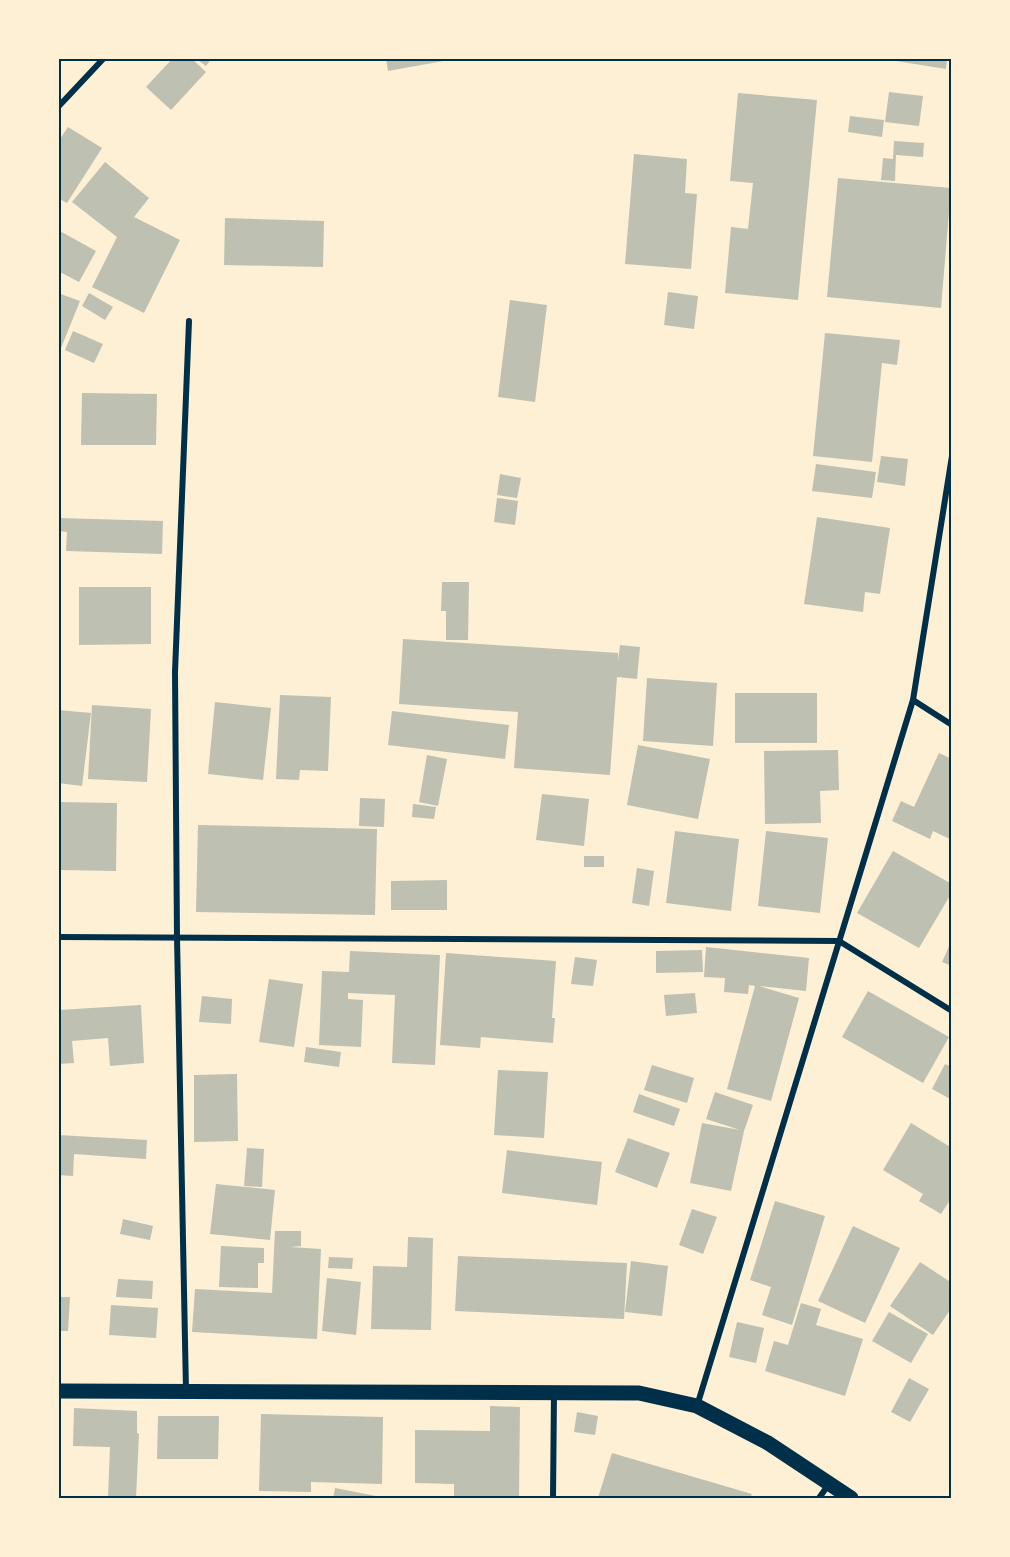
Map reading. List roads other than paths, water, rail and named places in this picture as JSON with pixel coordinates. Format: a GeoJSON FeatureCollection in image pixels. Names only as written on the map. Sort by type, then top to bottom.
{"type":"FeatureCollection","features":[{"type":"Feature","properties":{"kind":"main road"},"geometry":{"type":"LineString","coordinates":[[58,1391],[639,1393],[697,1406],[768,1443],[851,1498]]}},
{"type":"Feature","properties":{"kind":"street"},"geometry":{"type":"LineString","coordinates":[[58,107],[104,58]]}},
{"type":"Feature","properties":{"kind":"street"},"geometry":{"type":"LineString","coordinates":[[186,1392],[177,938],[176,672],[189,321]]}},
{"type":"Feature","properties":{"kind":"street"},"geometry":{"type":"LineString","coordinates":[[697,1406],[913,700],[951,456]]}},
{"type":"Feature","properties":{"kind":"street"},"geometry":{"type":"LineString","coordinates":[[913,700],[951,724]]}},
{"type":"Feature","properties":{"kind":"street"},"geometry":{"type":"LineString","coordinates":[[58,937],[839,940],[951,1011]]}},
{"type":"Feature","properties":{"kind":"street"},"geometry":{"type":"LineString","coordinates":[[553,1498],[554,1393]]}},
{"type":"Feature","properties":{"kind":"street"},"geometry":{"type":"LineString","coordinates":[[819,1498],[829,1484]]}}]}
